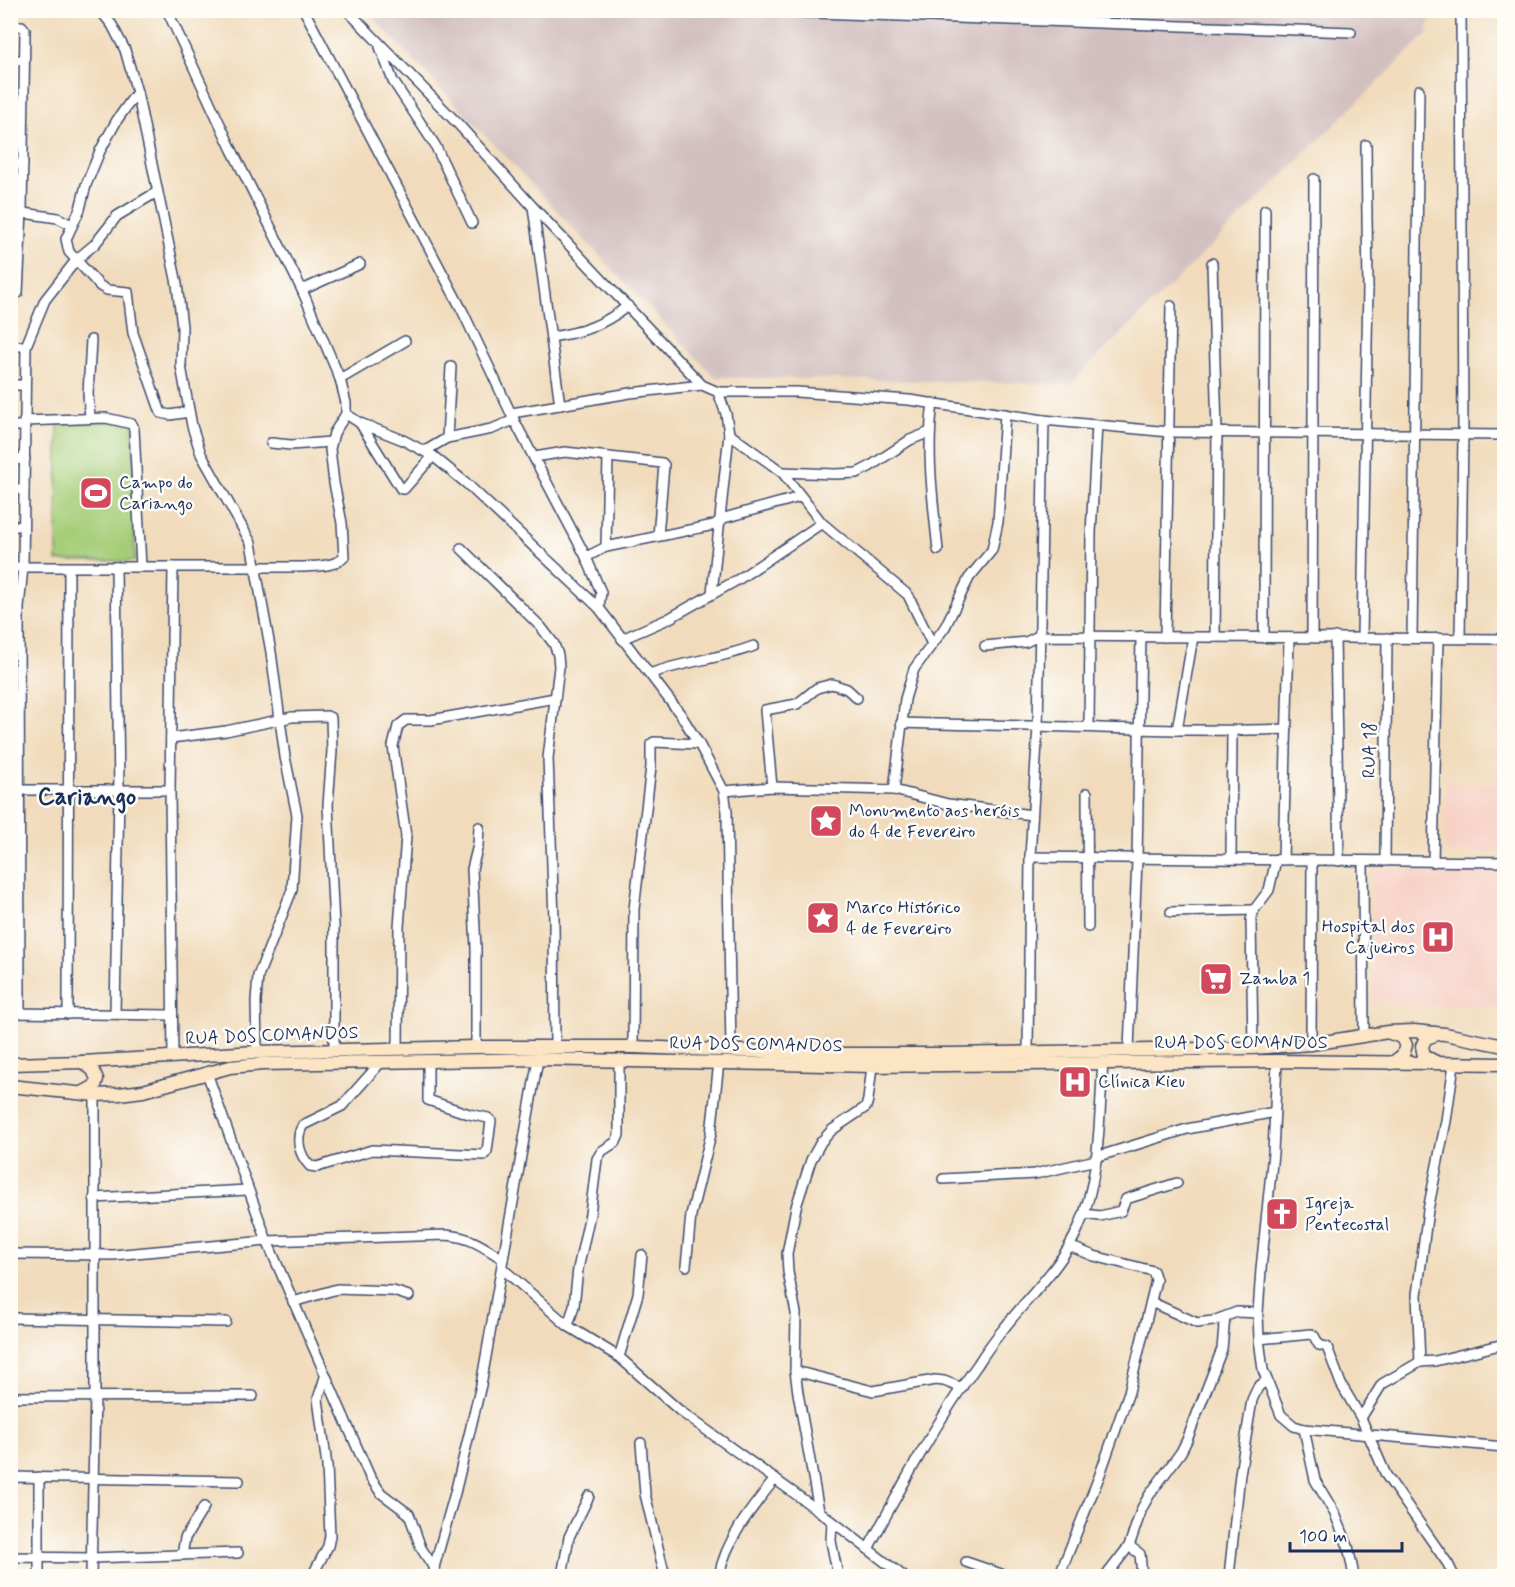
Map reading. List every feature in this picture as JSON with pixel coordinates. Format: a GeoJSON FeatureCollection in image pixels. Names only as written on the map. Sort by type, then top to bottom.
{"type":"FeatureCollection","features":[{"type":"Feature","properties":{"kind":"main road","name":"RUA DOS COMANDOS"},"geometry":{"type":"LineString","coordinates":[[10,1064],[173,1058],[257,1052],[476,1047],[633,1047],[838,1054],[1253,1048],[1311,1044],[1388,1032],[1414,1031],[1445,1034],[1504,1046]]}},
{"type":"Feature","properties":{"kind":"main road"},"geometry":{"type":"LineString","coordinates":[[1388,1032],[1401,1037],[1406,1045],[1404,1055],[1390,1063]]}},
{"type":"Feature","properties":{"kind":"main road"},"geometry":{"type":"LineString","coordinates":[[1445,1034],[1426,1038],[1422,1046],[1424,1056],[1448,1064]]}},
{"type":"Feature","properties":{"kind":"main road","name":"RUA DOS COMANDOS"},"geometry":{"type":"LineString","coordinates":[[10,1086],[88,1094],[143,1091],[230,1067],[262,1064],[428,1060],[619,1059],[872,1066],[1277,1060],[1504,1064]]}},
{"type":"Feature","properties":{"kind":"main road"},"geometry":{"type":"LineString","coordinates":[[82,1062],[93,1070],[97,1079],[88,1094]]}},
{"type":"Feature","properties":{"kind":"street"},"geometry":{"type":"LineString","coordinates":[[100,10],[112,25],[125,50],[137,92],[180,307],[181,366],[189,412],[201,454],[249,536],[271,652],[279,719],[297,815],[291,896],[258,976],[257,1052]]}},
{"type":"Feature","properties":{"kind":"street"},"geometry":{"type":"LineString","coordinates":[[10,567],[319,566],[334,564],[343,558],[342,523],[331,466],[331,441],[346,414],[346,403],[340,379],[302,290],[231,148],[167,10]]}},
{"type":"Feature","properties":{"kind":"street"},"geometry":{"type":"LineString","coordinates":[[304,10],[458,302],[513,416],[586,557],[601,592],[599,608]]}},
{"type":"Feature","properties":{"kind":"street"},"geometry":{"type":"LineString","coordinates":[[347,10],[459,125],[533,207],[702,385],[718,392],[796,392],[909,400],[1044,420],[1169,432],[1504,435]]}},
{"type":"Feature","properties":{"kind":"street"},"geometry":{"type":"LineString","coordinates":[[734,10],[1351,32]]}},
{"type":"Feature","properties":{"kind":"street"},"geometry":{"type":"LineString","coordinates":[[1460,638],[1463,435],[1461,10]]}},
{"type":"Feature","properties":{"kind":"street"},"geometry":{"type":"LineString","coordinates":[[10,26],[24,28],[22,212],[15,247],[18,293],[10,297]]}},
{"type":"Feature","properties":{"kind":"street"},"geometry":{"type":"LineString","coordinates":[[380,45],[393,81],[435,145],[472,223]]}},
{"type":"Feature","properties":{"kind":"street"},"geometry":{"type":"LineString","coordinates":[[10,60],[24,60]]}},
{"type":"Feature","properties":{"kind":"street"},"geometry":{"type":"LineString","coordinates":[[1412,638],[1419,90]]}},
{"type":"Feature","properties":{"kind":"street"},"geometry":{"type":"LineString","coordinates":[[137,92],[117,120],[100,151],[86,185],[80,209],[67,235],[66,243],[69,252],[100,286],[107,290],[128,292],[133,333],[161,413],[170,415],[189,412]]}},
{"type":"Feature","properties":{"kind":"street"},"geometry":{"type":"LineString","coordinates":[[10,119],[23,119]]}},
{"type":"Feature","properties":{"kind":"street"},"geometry":{"type":"LineString","coordinates":[[1362,638],[1368,287],[1366,145]]}},
{"type":"Feature","properties":{"kind":"street"},"geometry":{"type":"LineString","coordinates":[[10,164],[23,164]]}},
{"type":"Feature","properties":{"kind":"street"},"geometry":{"type":"LineString","coordinates":[[1312,637],[1314,179]]}},
{"type":"Feature","properties":{"kind":"street"},"geometry":{"type":"LineString","coordinates":[[157,192],[117,216],[87,252],[77,259],[45,300],[26,346],[22,567],[15,608],[15,653],[21,693],[16,731],[15,1013],[171,1015]]}},
{"type":"Feature","properties":{"kind":"street"},"geometry":{"type":"LineString","coordinates":[[533,207],[560,405]]}},
{"type":"Feature","properties":{"kind":"street"},"geometry":{"type":"LineString","coordinates":[[1263,638],[1265,210]]}},
{"type":"Feature","properties":{"kind":"street"},"geometry":{"type":"LineString","coordinates":[[10,211],[61,218],[72,225]]}},
{"type":"Feature","properties":{"kind":"street"},"geometry":{"type":"LineString","coordinates":[[1212,263],[1217,431],[1215,637]]}},
{"type":"Feature","properties":{"kind":"street"},"geometry":{"type":"LineString","coordinates":[[302,290],[360,264]]}},
{"type":"Feature","properties":{"kind":"street"},"geometry":{"type":"LineString","coordinates":[[551,337],[588,330],[603,324],[628,306]]}},
{"type":"Feature","properties":{"kind":"street"},"geometry":{"type":"LineString","coordinates":[[1165,637],[1171,306]]}},
{"type":"Feature","properties":{"kind":"street"},"geometry":{"type":"LineString","coordinates":[[90,417],[88,387],[91,340]]}},
{"type":"Feature","properties":{"kind":"street"},"geometry":{"type":"LineString","coordinates":[[340,379],[405,341]]}},
{"type":"Feature","properties":{"kind":"street"},"geometry":{"type":"LineString","coordinates":[[10,346],[26,346]]}},
{"type":"Feature","properties":{"kind":"street"},"geometry":{"type":"LineString","coordinates":[[447,438],[451,367]]}},
{"type":"Feature","properties":{"kind":"street"},"geometry":{"type":"LineString","coordinates":[[10,385],[24,385]]}},
{"type":"Feature","properties":{"kind":"street"},"geometry":{"type":"LineString","coordinates":[[360,423],[401,489],[404,489],[429,453],[447,438],[492,429],[513,416],[560,405],[630,393],[702,385]]}},
{"type":"Feature","properties":{"kind":"street"},"geometry":{"type":"LineString","coordinates":[[712,593],[729,434],[726,414],[718,392]]}},
{"type":"Feature","properties":{"kind":"street"},"geometry":{"type":"LineString","coordinates":[[933,403],[930,432],[938,550]]}},
{"type":"Feature","properties":{"kind":"street"},"geometry":{"type":"LineString","coordinates":[[346,414],[360,423],[429,453],[466,483],[599,608],[650,674],[699,744],[724,791],[727,812],[731,1050]]}},
{"type":"Feature","properties":{"kind":"street"},"geometry":{"type":"LineString","coordinates":[[894,790],[906,692],[914,669],[954,611],[969,578],[992,550],[998,522],[1005,414]]}},
{"type":"Feature","properties":{"kind":"street"},"geometry":{"type":"LineString","coordinates":[[10,426],[90,417],[114,418],[132,424],[141,567]]}},
{"type":"Feature","properties":{"kind":"street"},"geometry":{"type":"LineString","coordinates":[[1028,1053],[1030,857],[1038,726],[1044,420]]}},
{"type":"Feature","properties":{"kind":"street"},"geometry":{"type":"LineString","coordinates":[[1089,727],[1091,533],[1096,425]]}},
{"type":"Feature","properties":{"kind":"street"},"geometry":{"type":"LineString","coordinates":[[782,472],[858,473],[910,440],[930,432]]}},
{"type":"Feature","properties":{"kind":"street"},"geometry":{"type":"LineString","coordinates":[[729,434],[782,472],[822,524],[908,595],[932,644]]}},
{"type":"Feature","properties":{"kind":"street"},"geometry":{"type":"LineString","coordinates":[[271,443],[291,445],[331,441]]}},
{"type":"Feature","properties":{"kind":"street"},"geometry":{"type":"LineString","coordinates":[[535,458],[560,452],[660,462],[663,464],[658,536]]}},
{"type":"Feature","properties":{"kind":"street"},"geometry":{"type":"LineString","coordinates":[[606,547],[608,457]]}},
{"type":"Feature","properties":{"kind":"street"},"geometry":{"type":"LineString","coordinates":[[10,460],[25,459]]}},
{"type":"Feature","properties":{"kind":"street"},"geometry":{"type":"LineString","coordinates":[[10,489],[24,489]]}},
{"type":"Feature","properties":{"kind":"street"},"geometry":{"type":"LineString","coordinates":[[586,557],[606,547],[714,525],[724,518],[800,496]]}},
{"type":"Feature","properties":{"kind":"street"},"geometry":{"type":"LineString","coordinates":[[622,639],[678,613],[739,579],[822,524]]}},
{"type":"Feature","properties":{"kind":"street"},"geometry":{"type":"LineString","coordinates":[[10,526],[23,526]]}},
{"type":"Feature","properties":{"kind":"street"},"geometry":{"type":"LineString","coordinates":[[461,548],[541,627],[554,644],[558,655],[559,667],[548,766],[554,919],[555,1047]]}},
{"type":"Feature","properties":{"kind":"street"},"geometry":{"type":"LineString","coordinates":[[114,1014],[119,790],[116,567]]}},
{"type":"Feature","properties":{"kind":"street"},"geometry":{"type":"LineString","coordinates":[[173,567],[170,790],[173,1058]]}},
{"type":"Feature","properties":{"kind":"street"},"geometry":{"type":"LineString","coordinates":[[68,1014],[69,568]]}},
{"type":"Feature","properties":{"kind":"street"},"geometry":{"type":"LineString","coordinates":[[985,646],[1026,642],[1038,636],[1504,639]]}},
{"type":"Feature","properties":{"kind":"street"},"geometry":{"type":"LineString","coordinates":[[1129,1049],[1137,860],[1141,636]]}},
{"type":"Feature","properties":{"kind":"street"},"geometry":{"type":"LineString","coordinates":[[1176,730],[1193,637]]}},
{"type":"Feature","properties":{"kind":"street"},"geometry":{"type":"LineString","coordinates":[[1335,637],[1339,861]]}},
{"type":"Feature","properties":{"kind":"street"},"geometry":{"type":"LineString","coordinates":[[1253,1048],[1251,920],[1254,910],[1269,890],[1280,860],[1288,638]]}},
{"type":"Feature","properties":{"kind":"street","name":"RUA 18"},"geometry":{"type":"LineString","coordinates":[[1385,861],[1387,638]]}},
{"type":"Feature","properties":{"kind":"street"},"geometry":{"type":"LineString","coordinates":[[1433,862],[1438,638]]}},
{"type":"Feature","properties":{"kind":"street"},"geometry":{"type":"LineString","coordinates":[[650,674],[754,646]]}},
{"type":"Feature","properties":{"kind":"street"},"geometry":{"type":"LineString","coordinates":[[772,787],[765,710],[797,704],[817,688],[832,684],[847,689],[857,698]]}},
{"type":"Feature","properties":{"kind":"street"},"geometry":{"type":"LineString","coordinates":[[10,693],[21,693]]}},
{"type":"Feature","properties":{"kind":"street"},"geometry":{"type":"LineString","coordinates":[[398,1049],[399,927],[406,836],[393,746],[395,732],[398,726],[406,720],[431,720],[555,698]]}},
{"type":"Feature","properties":{"kind":"street"},"geometry":{"type":"LineString","coordinates":[[171,738],[226,731],[279,719],[327,716],[331,718],[332,752],[328,805],[334,926],[334,1051]]}},
{"type":"Feature","properties":{"kind":"street"},"geometry":{"type":"LineString","coordinates":[[901,723],[1232,731],[1286,729]]}},
{"type":"Feature","properties":{"kind":"street"},"geometry":{"type":"LineString","coordinates":[[1231,860],[1232,731]]}},
{"type":"Feature","properties":{"kind":"street"},"geometry":{"type":"LineString","coordinates":[[633,1047],[634,909],[651,767],[651,744],[654,742],[699,744]]}},
{"type":"Feature","properties":{"kind":"street"},"geometry":{"type":"LineString","coordinates":[[724,791],[772,787],[894,790],[948,804],[1032,815]]}},
{"type":"Feature","properties":{"kind":"street"},"geometry":{"type":"LineString","coordinates":[[15,790],[170,790]]}},
{"type":"Feature","properties":{"kind":"street"},"geometry":{"type":"LineString","coordinates":[[1087,793],[1088,927]]}},
{"type":"Feature","properties":{"kind":"street"},"geometry":{"type":"LineString","coordinates":[[476,1047],[476,948],[472,869],[478,845],[479,827]]}},
{"type":"Feature","properties":{"kind":"street"},"geometry":{"type":"LineString","coordinates":[[1030,857],[1137,860],[1504,862]]}},
{"type":"Feature","properties":{"kind":"street"},"geometry":{"type":"LineString","coordinates":[[1311,1044],[1312,860]]}},
{"type":"Feature","properties":{"kind":"street"},"geometry":{"type":"LineString","coordinates":[[1363,861],[1364,1036]]}},
{"type":"Feature","properties":{"kind":"street"},"geometry":{"type":"LineString","coordinates":[[1171,912],[1254,910]]}},
{"type":"Feature","properties":{"kind":"street"},"geometry":{"type":"LineString","coordinates":[[434,1574],[482,1385],[538,1059]]}},
{"type":"Feature","properties":{"kind":"street"},"geometry":{"type":"LineString","coordinates":[[568,1326],[574,1306],[597,1159],[602,1150],[616,1142],[619,1135],[619,1059]]}},
{"type":"Feature","properties":{"kind":"street"},"geometry":{"type":"LineString","coordinates":[[382,1061],[342,1106],[303,1125],[298,1138],[299,1145],[302,1155],[310,1166],[317,1167],[372,1150],[484,1155],[487,1151],[491,1121],[488,1118],[428,1100],[428,1060]]}},
{"type":"Feature","properties":{"kind":"street"},"geometry":{"type":"LineString","coordinates":[[1277,1060],[1274,1153],[1260,1269],[1258,1313],[1259,1339],[1266,1380],[1281,1415],[1294,1426],[1304,1429],[1504,1447]]}},
{"type":"Feature","properties":{"kind":"street"},"geometry":{"type":"LineString","coordinates":[[686,1266],[693,1203],[711,1134],[719,1062]]}},
{"type":"Feature","properties":{"kind":"street"},"geometry":{"type":"LineString","coordinates":[[868,1549],[903,1485],[962,1388],[1005,1327],[1055,1267],[1069,1246],[1083,1214],[1096,1159],[1103,1062]]}},
{"type":"Feature","properties":{"kind":"street"},"geometry":{"type":"LineString","coordinates":[[1420,1362],[1417,1295],[1428,1210],[1446,1121],[1448,1064]]}},
{"type":"Feature","properties":{"kind":"street"},"geometry":{"type":"LineString","coordinates":[[819,1511],[795,1371],[796,1313],[787,1254],[796,1207],[811,1160],[821,1142],[838,1124],[866,1107],[872,1066]]}},
{"type":"Feature","properties":{"kind":"street"},"geometry":{"type":"LineString","coordinates":[[207,1072],[267,1241],[373,1484],[409,1514],[421,1548],[434,1574]]}},
{"type":"Feature","properties":{"kind":"street"},"geometry":{"type":"LineString","coordinates":[[88,1094],[94,1198],[95,1396],[91,1576]]}},
{"type":"Feature","properties":{"kind":"street"},"geometry":{"type":"LineString","coordinates":[[943,1179],[1035,1174],[1096,1159],[1186,1129],[1275,1112]]}},
{"type":"Feature","properties":{"kind":"street"},"geometry":{"type":"LineString","coordinates":[[1083,1214],[1100,1216],[1121,1211],[1126,1199],[1177,1184]]}},
{"type":"Feature","properties":{"kind":"street"},"geometry":{"type":"LineString","coordinates":[[94,1198],[248,1190]]}},
{"type":"Feature","properties":{"kind":"street"},"geometry":{"type":"LineString","coordinates":[[10,1254],[113,1254],[267,1241],[463,1236],[474,1240],[503,1259]]}},
{"type":"Feature","properties":{"kind":"street"},"geometry":{"type":"LineString","coordinates":[[1059,1576],[1124,1407],[1156,1280],[1153,1271],[1094,1256],[1069,1246]]}},
{"type":"Feature","properties":{"kind":"street"},"geometry":{"type":"LineString","coordinates":[[619,1357],[634,1311],[642,1255]]}},
{"type":"Feature","properties":{"kind":"street"},"geometry":{"type":"LineString","coordinates":[[503,1269],[568,1326],[619,1357],[680,1411],[819,1511],[903,1576]]}},
{"type":"Feature","properties":{"kind":"street"},"geometry":{"type":"LineString","coordinates":[[293,1302],[337,1289],[393,1291],[409,1296]]}},
{"type":"Feature","properties":{"kind":"street"},"geometry":{"type":"LineString","coordinates":[[1151,1302],[1197,1323],[1213,1322],[1237,1312],[1258,1313]]}},
{"type":"Feature","properties":{"kind":"street"},"geometry":{"type":"LineString","coordinates":[[1106,1576],[1129,1546],[1142,1508],[1181,1452],[1194,1424],[1222,1349],[1225,1317]]}},
{"type":"Feature","properties":{"kind":"street"},"geometry":{"type":"LineString","coordinates":[[10,1318],[226,1322]]}},
{"type":"Feature","properties":{"kind":"street"},"geometry":{"type":"LineString","coordinates":[[1259,1339],[1313,1335],[1319,1345],[1327,1347],[1341,1384],[1361,1418],[1386,1475],[1454,1576]]}},
{"type":"Feature","properties":{"kind":"street"},"geometry":{"type":"LineString","coordinates":[[1361,1418],[1382,1384],[1420,1362],[1435,1361],[1504,1344]]}},
{"type":"Feature","properties":{"kind":"street"},"geometry":{"type":"LineString","coordinates":[[795,1371],[873,1391],[935,1380],[962,1388]]}},
{"type":"Feature","properties":{"kind":"street"},"geometry":{"type":"LineString","coordinates":[[312,1576],[328,1546],[330,1536],[327,1466],[318,1399],[325,1377]]}},
{"type":"Feature","properties":{"kind":"street"},"geometry":{"type":"LineString","coordinates":[[1229,1576],[1240,1474],[1252,1400],[1258,1387],[1266,1380]]}},
{"type":"Feature","properties":{"kind":"street"},"geometry":{"type":"LineString","coordinates":[[10,1397],[253,1396]]}},
{"type":"Feature","properties":{"kind":"street"},"geometry":{"type":"LineString","coordinates":[[1304,1429],[1316,1480],[1340,1527],[1352,1558],[1354,1576]]}},
{"type":"Feature","properties":{"kind":"street"},"geometry":{"type":"LineString","coordinates":[[641,1443],[645,1494],[665,1576]]}},
{"type":"Feature","properties":{"kind":"street"},"geometry":{"type":"LineString","coordinates":[[39,1477],[39,1576]]}},
{"type":"Feature","properties":{"kind":"street"},"geometry":{"type":"LineString","coordinates":[[10,1478],[239,1480]]}},
{"type":"Feature","properties":{"kind":"street"},"geometry":{"type":"LineString","coordinates":[[719,1576],[726,1552],[736,1532],[775,1479]]}},
{"type":"Feature","properties":{"kind":"street"},"geometry":{"type":"LineString","coordinates":[[562,1576],[569,1537],[589,1496]]}},
{"type":"Feature","properties":{"kind":"street"},"geometry":{"type":"LineString","coordinates":[[182,1555],[185,1538],[204,1508]]}},
{"type":"Feature","properties":{"kind":"street"},"geometry":{"type":"LineString","coordinates":[[832,1522],[831,1541],[838,1576]]}},
{"type":"Feature","properties":{"kind":"street"},"geometry":{"type":"LineString","coordinates":[[1129,1546],[1140,1554],[1142,1576]]}},
{"type":"Feature","properties":{"kind":"street"},"geometry":{"type":"LineString","coordinates":[[10,1557],[238,1553]]}},
{"type":"Feature","properties":{"kind":"street"},"geometry":{"type":"LineString","coordinates":[[966,1562],[1007,1576]]}},
{"type":"Feature","properties":{"kind":"shaded area"},"geometry":{"type":"Polygon","coordinates":[[[367,11],[1432,11],[1427,34],[1070,384],[715,377],[367,11]]]}},
{"type":"Feature","properties":{"kind":"shaded area"},"geometry":{"type":"Polygon","coordinates":[[[1496,646],[1504,646],[1504,853],[1445,853],[1446,783],[1495,784],[1496,646]]]}},
{"type":"Feature","properties":{"kind":"shaded area","name":"Hospital dos Cajueiros"},"geometry":{"type":"Polygon","coordinates":[[[1372,868],[1504,870],[1504,1007],[1372,1004],[1372,868]]]}},
{"type":"Feature","properties":{"kind":"green space","name":"Campo do Cariango"},"geometry":{"type":"Polygon","coordinates":[[[133,420],[135,561],[57,561],[58,424],[133,420]]]}},
{"type":"Feature","properties":{"kind":"place","name":"Campo do Cariango"},"geometry":{"type":"Point","coordinates":[96,493]}},
{"type":"Feature","properties":{"kind":"place","name":"Monumento aos heróis do 4 de Fevereiro"},"geometry":{"type":"Point","coordinates":[826,821]}},
{"type":"Feature","properties":{"kind":"place","name":"Marco Histórico 4 de Fevereiro"},"geometry":{"type":"Point","coordinates":[823,918]}},
{"type":"Feature","properties":{"kind":"place","name":"Hospital dos Cajueiros"},"geometry":{"type":"Point","coordinates":[1438,937]}},
{"type":"Feature","properties":{"kind":"place","name":"Zamba 1"},"geometry":{"type":"Point","coordinates":[1216,979]}},
{"type":"Feature","properties":{"kind":"place","name":"Clínica Kieu"},"geometry":{"type":"Point","coordinates":[1075,1082]}},
{"type":"Feature","properties":{"kind":"place","name":"Igreja Pentecostal"},"geometry":{"type":"Point","coordinates":[1282,1214]}},
{"type":"Feature","properties":{"kind":"district","name":"Cariango"},"geometry":{"type":"Point","coordinates":[87,797]}}]}
